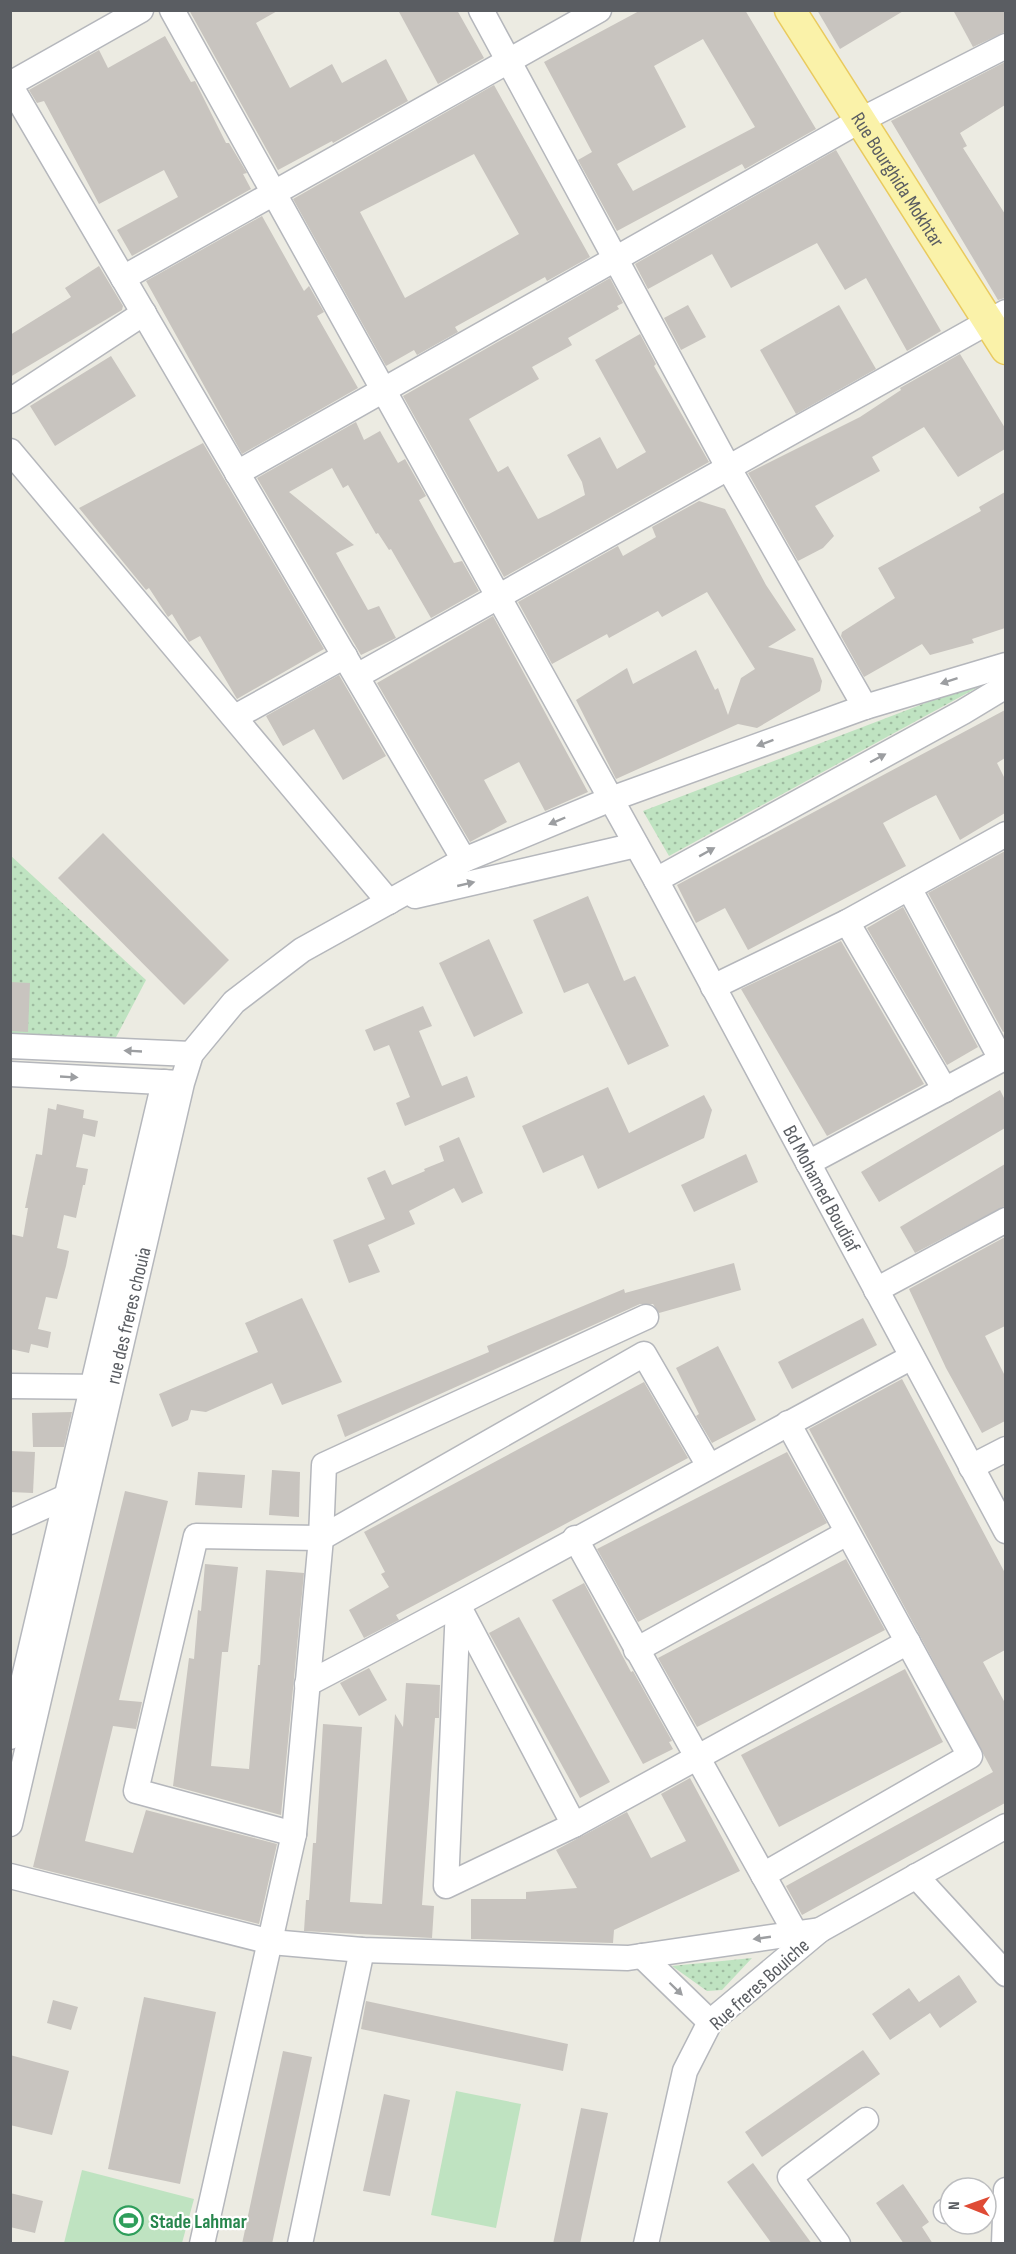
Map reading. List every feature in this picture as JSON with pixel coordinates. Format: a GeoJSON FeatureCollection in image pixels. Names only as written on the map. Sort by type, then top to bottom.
{"type":"FeatureCollection","features":[{"type":"Feature","properties":{"kind":"main road","name":"Rue Bourghida Mokhtar"},"geometry":{"type":"LineString","coordinates":[[790,10],[859,122],[997,317],[1005,349]]}},
{"type":"Feature","properties":{"kind":"street"},"geometry":{"type":"LineString","coordinates":[[141,10],[10,85],[464,860]]}},
{"type":"Feature","properties":{"kind":"street","name":"Bd Mohamed Boudiaf"},"geometry":{"type":"LineString","coordinates":[[172,10],[656,880],[1005,1531]]}},
{"type":"Feature","properties":{"kind":"street"},"geometry":{"type":"LineString","coordinates":[[481,10],[728,467],[865,707]]}},
{"type":"Feature","properties":{"kind":"street"},"geometry":{"type":"LineString","coordinates":[[123,278],[599,10]]}},
{"type":"Feature","properties":{"kind":"street"},"geometry":{"type":"LineString","coordinates":[[237,473],[859,122],[1005,45]]}},
{"type":"Feature","properties":{"kind":"street"},"geometry":{"type":"LineString","coordinates":[[10,401],[144,313]]}},
{"type":"Feature","properties":{"kind":"street"},"geometry":{"type":"LineString","coordinates":[[235,717],[351,666],[499,596],[997,317]]}},
{"type":"Feature","properties":{"kind":"street"},"geometry":{"type":"LineString","coordinates":[[10,451],[389,902],[636,845]]}},
{"type":"Feature","properties":{"kind":"street","name":"rue des freres chouia"},"geometry":{"type":"LineString","coordinates":[[10,1824],[78,1492],[173,1083],[191,1054],[234,1002],[302,950],[464,860],[611,799],[865,707],[1005,665]]}},
{"type":"Feature","properties":{"kind":"street"},"geometry":{"type":"LineString","coordinates":[[656,880],[963,712],[1005,686]]}},
{"type":"Feature","properties":{"kind":"street"},"geometry":{"type":"LineString","coordinates":[[713,987],[848,922],[1005,834]]}},
{"type":"Feature","properties":{"kind":"street"},"geometry":{"type":"LineString","coordinates":[[808,1163],[1003,1058],[909,888]]}},
{"type":"Feature","properties":{"kind":"street"},"geometry":{"type":"LineString","coordinates":[[848,922],[945,1090]]}},
{"type":"Feature","properties":{"kind":"street"},"geometry":{"type":"LineString","coordinates":[[10,1046],[191,1054]]}},
{"type":"Feature","properties":{"kind":"street"},"geometry":{"type":"LineString","coordinates":[[10,1074],[173,1083]]}},
{"type":"Feature","properties":{"kind":"street"},"geometry":{"type":"LineString","coordinates":[[876,1290],[1005,1220]]}},
{"type":"Feature","properties":{"kind":"street"},"geometry":{"type":"LineString","coordinates":[[202,2244],[294,1834],[321,1538],[324,1465],[646,1317]]}},
{"type":"Feature","properties":{"kind":"street"},"geometry":{"type":"LineString","coordinates":[[294,1834],[136,1791],[196,1536],[321,1538],[644,1354],[709,1466]]}},
{"type":"Feature","properties":{"kind":"street"},"geometry":{"type":"LineString","coordinates":[[307,1684],[458,1606],[575,1538],[912,1357]]}},
{"type":"Feature","properties":{"kind":"street"},"geometry":{"type":"LineString","coordinates":[[10,1386],[102,1387]]}},
{"type":"Feature","properties":{"kind":"street"},"geometry":{"type":"LineString","coordinates":[[763,1875],[970,1756],[788,1423]]}},
{"type":"Feature","properties":{"kind":"street"},"geometry":{"type":"LineString","coordinates":[[971,1467],[1005,1449]]}},
{"type":"Feature","properties":{"kind":"street"},"geometry":{"type":"LineString","coordinates":[[10,1522],[78,1492]]}},
{"type":"Feature","properties":{"kind":"street"},"geometry":{"type":"LineString","coordinates":[[10,1737],[78,1492]]}},
{"type":"Feature","properties":{"kind":"street"},"geometry":{"type":"LineString","coordinates":[[636,1650],[847,1533]]}},
{"type":"Feature","properties":{"kind":"street"},"geometry":{"type":"LineString","coordinates":[[575,1538],[796,1934]]}},
{"type":"Feature","properties":{"kind":"street"},"geometry":{"type":"LineString","coordinates":[[458,1606],[446,1886],[574,1825],[908,1642]]}},
{"type":"Feature","properties":{"kind":"street"},"geometry":{"type":"LineString","coordinates":[[458,1606],[574,1825]]}},
{"type":"Feature","properties":{"kind":"street","name":"Rue freres Bouiche"},"geometry":{"type":"LineString","coordinates":[[646,2244],[685,2071],[710,2022],[820,1930],[1005,1826]]}},
{"type":"Feature","properties":{"kind":"street"},"geometry":{"type":"LineString","coordinates":[[10,1876],[271,1942],[362,1950],[628,1958],[820,1930]]}},
{"type":"Feature","properties":{"kind":"street"},"geometry":{"type":"LineString","coordinates":[[916,1876],[1005,1974]]}},
{"type":"Feature","properties":{"kind":"street"},"geometry":{"type":"LineString","coordinates":[[300,2244],[362,1950]]}},
{"type":"Feature","properties":{"kind":"street"},"geometry":{"type":"LineString","coordinates":[[642,1956],[710,2022]]}},
{"type":"Feature","properties":{"kind":"street"},"geometry":{"type":"LineString","coordinates":[[838,2244],[790,2177],[866,2120]]}},
{"type":"Feature","properties":{"kind":"street"},"geometry":{"type":"LineString","coordinates":[[1004,2244],[1005,2190]]}},
{"type":"Feature","properties":{"kind":"green space"},"geometry":{"type":"Polygon","coordinates":[[[1004,673],[669,856],[643,811],[1004,673]]]}},
{"type":"Feature","properties":{"kind":"green space"},"geometry":{"type":"Polygon","coordinates":[[[10,855],[146,980],[113,1043],[11,1038],[10,855]]]}},
{"type":"Feature","properties":{"kind":"green space"},"geometry":{"type":"Polygon","coordinates":[[[752,1958],[722,1990],[707,1991],[672,1966],[752,1958]]]}},
{"type":"Feature","properties":{"kind":"green space"},"geometry":{"type":"Polygon","coordinates":[[[456,2091],[521,2104],[496,2228],[431,2215],[456,2091]]]}},
{"type":"Feature","properties":{"kind":"green space","name":"Stade Lahmar"},"geometry":{"type":"Polygon","coordinates":[[[82,2170],[194,2199],[182,2243],[64,2243],[82,2170]]]}},
{"type":"Feature","properties":{"kind":"building"},"geometry":{"type":"Polygon","coordinates":[[[189,10],[279,10],[256,23],[290,88],[332,64],[342,83],[386,59],[408,101],[333,143],[332,141],[278,170],[189,10]]]}},
{"type":"Feature","properties":{"kind":"building"},"geometry":{"type":"Polygon","coordinates":[[[398,10],[457,10],[484,58],[438,84],[398,10]]]}},
{"type":"Feature","properties":{"kind":"building"},"geometry":{"type":"Polygon","coordinates":[[[641,10],[745,10],[816,129],[745,169],[742,164],[617,231],[578,160],[592,152],[544,62],[641,10]],[[703,39],[654,66],[686,127],[617,164],[633,191],[755,127],[703,39]]]}},
{"type":"Feature","properties":{"kind":"building"},"geometry":{"type":"Polygon","coordinates":[[[817,10],[905,10],[840,49],[817,10]]]}},
{"type":"Feature","properties":{"kind":"building"},"geometry":{"type":"Polygon","coordinates":[[[953,10],[1005,10],[1005,32],[973,47],[953,10]]]}},
{"type":"Feature","properties":{"kind":"building"},"geometry":{"type":"Polygon","coordinates":[[[165,36],[191,82],[195,81],[226,143],[229,143],[247,173],[243,174],[251,189],[132,256],[117,230],[178,197],[164,170],[99,204],[44,101],[37,103],[29,90],[99,50],[108,68],[165,36]]]}},
{"type":"Feature","properties":{"kind":"building"},"geometry":{"type":"Polygon","coordinates":[[[1005,62],[1005,105],[960,133],[967,146],[963,148],[1005,214],[1005,298],[998,300],[891,121],[1005,62]]]}},
{"type":"Feature","properties":{"kind":"building"},"geometry":{"type":"Polygon","coordinates":[[[494,85],[590,257],[547,281],[545,277],[455,327],[458,332],[417,355],[414,350],[386,366],[293,199],[494,85]],[[474,154],[360,212],[405,298],[519,234],[474,154]]]}},
{"type":"Feature","properties":{"kind":"building"},"geometry":{"type":"Polygon","coordinates":[[[836,150],[941,331],[907,351],[866,278],[845,290],[817,243],[731,288],[712,254],[648,289],[635,264],[836,150]]]}},
{"type":"Feature","properties":{"kind":"building"},"geometry":{"type":"Polygon","coordinates":[[[262,216],[304,291],[309,286],[324,312],[317,316],[358,388],[242,454],[146,281],[262,216]]]}},
{"type":"Feature","properties":{"kind":"building"},"geometry":{"type":"Polygon","coordinates":[[[99,266],[123,306],[122,310],[10,377],[10,335],[71,297],[65,288],[99,266]]]}},
{"type":"Feature","properties":{"kind":"building"},"geometry":{"type":"Polygon","coordinates":[[[610,278],[623,303],[617,306],[619,309],[568,338],[572,345],[532,367],[539,379],[469,419],[498,472],[508,466],[538,519],[549,514],[585,495],[582,482],[567,455],[600,437],[617,469],[646,452],[595,360],[640,334],[656,364],[654,366],[709,462],[504,577],[403,396],[610,278]]]}},
{"type":"Feature","properties":{"kind":"building"},"geometry":{"type":"Polygon","coordinates":[[[688,305],[706,337],[681,350],[664,318],[688,305]]]}},
{"type":"Feature","properties":{"kind":"building"},"geometry":{"type":"Polygon","coordinates":[[[839,305],[876,369],[796,414],[760,350],[839,305]]]}},
{"type":"Feature","properties":{"kind":"building"},"geometry":{"type":"Polygon","coordinates":[[[960,354],[1005,428],[1005,449],[958,477],[924,427],[872,457],[880,471],[815,506],[834,536],[823,548],[798,561],[748,473],[860,417],[901,390],[900,388],[960,354]]]}},
{"type":"Feature","properties":{"kind":"building"},"geometry":{"type":"Polygon","coordinates":[[[111,356],[136,396],[55,446],[30,406],[111,356]]]}},
{"type":"Feature","properties":{"kind":"building"},"geometry":{"type":"Polygon","coordinates":[[[356,422],[364,440],[380,431],[398,463],[405,459],[426,496],[419,500],[436,531],[454,563],[462,561],[479,591],[431,618],[391,549],[389,550],[378,533],[376,534],[348,485],[343,488],[332,468],[289,492],[354,545],[336,553],[368,610],[379,606],[396,638],[361,655],[257,478],[356,422]]]}},
{"type":"Feature","properties":{"kind":"building"},"geometry":{"type":"Polygon","coordinates":[[[203,443],[324,649],[237,699],[200,636],[189,642],[172,614],[168,617],[149,588],[146,590],[79,508],[203,443]]]}},
{"type":"Feature","properties":{"kind":"building"},"geometry":{"type":"Polygon","coordinates":[[[1005,492],[1005,628],[972,639],[974,643],[930,655],[922,644],[864,677],[841,636],[842,632],[895,598],[878,568],[981,511],[979,507],[1005,492]]]}},
{"type":"Feature","properties":{"kind":"building"},"geometry":{"type":"Polygon","coordinates":[[[699,501],[725,509],[766,585],[796,630],[768,647],[813,658],[822,681],[820,691],[757,728],[738,724],[616,779],[576,700],[627,668],[633,684],[696,650],[715,690],[718,688],[728,715],[741,678],[755,669],[707,592],[662,617],[658,611],[609,638],[607,634],[552,664],[518,602],[618,546],[623,556],[656,537],[652,527],[699,501]]]}},
{"type":"Feature","properties":{"kind":"building"},"geometry":{"type":"Polygon","coordinates":[[[493,616],[588,792],[545,811],[519,762],[484,780],[507,822],[470,842],[377,683],[493,616]]]}},
{"type":"Feature","properties":{"kind":"building"},"geometry":{"type":"Polygon","coordinates":[[[339,675],[386,756],[343,780],[314,729],[283,746],[266,716],[339,675]]]}},
{"type":"Feature","properties":{"kind":"building"},"geometry":{"type":"Polygon","coordinates":[[[1005,710],[1005,758],[997,763],[1005,779],[1005,813],[960,840],[936,795],[909,809],[883,823],[906,866],[748,950],[725,908],[696,923],[677,885],[1005,710]]]}},
{"type":"Feature","properties":{"kind":"building"},"geometry":{"type":"Polygon","coordinates":[[[103,833],[229,960],[184,1005],[58,878],[103,833]]]}},
{"type":"Feature","properties":{"kind":"building"},"geometry":{"type":"Polygon","coordinates":[[[1005,851],[1005,1031],[1003,1032],[928,893],[1005,851]]]}},
{"type":"Feature","properties":{"kind":"building"},"geometry":{"type":"Polygon","coordinates":[[[588,896],[624,981],[635,976],[669,1046],[628,1065],[588,983],[564,993],[533,920],[588,896]]]}},
{"type":"Feature","properties":{"kind":"building"},"geometry":{"type":"Polygon","coordinates":[[[903,907],[978,1047],[947,1065],[867,928],[903,907]]]}},
{"type":"Feature","properties":{"kind":"building"},"geometry":{"type":"Polygon","coordinates":[[[489,939],[523,1013],[474,1037],[439,963],[489,939]]]}},
{"type":"Feature","properties":{"kind":"building"},"geometry":{"type":"Polygon","coordinates":[[[841,941],[924,1084],[827,1136],[741,989],[841,941]]]}},
{"type":"Feature","properties":{"kind":"building"},"geometry":{"type":"Polygon","coordinates":[[[10,982],[30,983],[28,1032],[10,1031],[10,982]]]}},
{"type":"Feature","properties":{"kind":"building"},"geometry":{"type":"Polygon","coordinates":[[[423,1006],[432,1026],[419,1031],[442,1086],[467,1076],[475,1097],[405,1126],[396,1103],[410,1097],[389,1045],[374,1051],[365,1030],[423,1006]]]}},
{"type":"Feature","properties":{"kind":"building"},"geometry":{"type":"Polygon","coordinates":[[[608,1087],[629,1133],[704,1095],[712,1110],[704,1138],[598,1189],[583,1155],[543,1173],[522,1126],[608,1087]]]}},
{"type":"Feature","properties":{"kind":"building"},"geometry":{"type":"Polygon","coordinates":[[[1000,1090],[1005,1100],[1005,1128],[879,1202],[861,1172],[1000,1090]]]}},
{"type":"Feature","properties":{"kind":"building"},"geometry":{"type":"Polygon","coordinates":[[[57,1104],[84,1110],[83,1118],[98,1121],[95,1137],[83,1134],[76,1167],[88,1169],[85,1185],[83,1185],[76,1218],[64,1215],[57,1248],[69,1251],[66,1266],[57,1299],[46,1297],[38,1329],[51,1332],[48,1348],[31,1344],[29,1353],[10,1349],[10,1234],[23,1237],[28,1208],[25,1208],[36,1154],[42,1155],[48,1108],[56,1110],[57,1104]]]}},
{"type":"Feature","properties":{"kind":"building"},"geometry":{"type":"Polygon","coordinates":[[[459,1137],[483,1193],[462,1203],[454,1188],[409,1211],[415,1224],[368,1245],[380,1272],[349,1283],[333,1240],[385,1219],[367,1178],[385,1170],[392,1185],[425,1171],[424,1169],[444,1161],[439,1146],[459,1137]]]}},
{"type":"Feature","properties":{"kind":"building"},"geometry":{"type":"Polygon","coordinates":[[[746,1154],[758,1182],[694,1212],[681,1185],[746,1154]]]}},
{"type":"Feature","properties":{"kind":"building"},"geometry":{"type":"Polygon","coordinates":[[[1005,1164],[1005,1206],[915,1253],[900,1227],[1005,1164]]]}},
{"type":"Feature","properties":{"kind":"building"},"geometry":{"type":"Polygon","coordinates":[[[1005,1237],[1005,1326],[985,1336],[1005,1376],[1005,1421],[982,1433],[946,1368],[909,1289],[1005,1237]]]}},
{"type":"Feature","properties":{"kind":"building"},"geometry":{"type":"Polygon","coordinates":[[[734,1263],[741,1290],[659,1313],[653,1304],[640,1304],[345,1437],[337,1415],[489,1352],[487,1346],[624,1289],[625,1293],[734,1263]]]}},
{"type":"Feature","properties":{"kind":"building"},"geometry":{"type":"Polygon","coordinates":[[[302,1298],[342,1382],[282,1405],[272,1383],[206,1412],[191,1410],[188,1420],[172,1427],[159,1394],[258,1352],[245,1323],[302,1298]]]}},
{"type":"Feature","properties":{"kind":"building"},"geometry":{"type":"Polygon","coordinates":[[[863,1318],[877,1345],[792,1389],[778,1362],[863,1318]]]}},
{"type":"Feature","properties":{"kind":"building"},"geometry":{"type":"Polygon","coordinates":[[[718,1346],[756,1420],[712,1443],[696,1416],[699,1414],[676,1368],[718,1346]]]}},
{"type":"Feature","properties":{"kind":"building"},"geometry":{"type":"Polygon","coordinates":[[[902,1379],[1005,1573],[1005,1650],[983,1662],[1005,1703],[1005,1803],[802,1915],[786,1886],[993,1772],[809,1429],[902,1379]]]}},
{"type":"Feature","properties":{"kind":"building"},"geometry":{"type":"Polygon","coordinates":[[[644,1382],[688,1458],[396,1615],[399,1620],[364,1638],[349,1610],[389,1587],[381,1574],[385,1572],[364,1532],[644,1382]]]}},
{"type":"Feature","properties":{"kind":"building"},"geometry":{"type":"Polygon","coordinates":[[[72,1412],[64,1447],[33,1447],[32,1413],[72,1412]]]}},
{"type":"Feature","properties":{"kind":"building"},"geometry":{"type":"Polygon","coordinates":[[[10,1451],[35,1452],[33,1493],[10,1492],[10,1451]]]}},
{"type":"Feature","properties":{"kind":"building"},"geometry":{"type":"Polygon","coordinates":[[[787,1452],[827,1523],[638,1622],[597,1549],[787,1452]]]}},
{"type":"Feature","properties":{"kind":"building"},"geometry":{"type":"Polygon","coordinates":[[[272,1470],[300,1472],[299,1517],[269,1515],[272,1470]]]}},
{"type":"Feature","properties":{"kind":"building"},"geometry":{"type":"Polygon","coordinates":[[[198,1472],[245,1475],[242,1508],[195,1505],[198,1472]]]}},
{"type":"Feature","properties":{"kind":"building"},"geometry":{"type":"Polygon","coordinates":[[[125,1491],[168,1501],[119,1700],[142,1702],[136,1729],[113,1726],[85,1841],[133,1853],[146,1810],[277,1844],[259,1924],[33,1867],[125,1491]]]}},
{"type":"Feature","properties":{"kind":"building"},"geometry":{"type":"Polygon","coordinates":[[[846,1559],[885,1630],[697,1727],[658,1658],[846,1559]]]}},
{"type":"Feature","properties":{"kind":"building"},"geometry":{"type":"Polygon","coordinates":[[[205,1564],[238,1567],[228,1652],[222,1652],[211,1766],[249,1769],[258,1665],[260,1665],[266,1570],[304,1573],[281,1815],[173,1786],[189,1658],[194,1659],[198,1610],[201,1611],[205,1564]]]}},
{"type":"Feature","properties":{"kind":"building"},"geometry":{"type":"Polygon","coordinates":[[[584,1583],[631,1672],[633,1671],[672,1741],[669,1742],[673,1749],[643,1764],[552,1600],[584,1583]]]}},
{"type":"Feature","properties":{"kind":"building"},"geometry":{"type":"Polygon","coordinates":[[[519,1617],[610,1782],[580,1798],[489,1633],[519,1617]]]}},
{"type":"Feature","properties":{"kind":"building"},"geometry":{"type":"Polygon","coordinates":[[[369,1668],[387,1700],[359,1716],[340,1683],[369,1668]]]}},
{"type":"Feature","properties":{"kind":"building"},"geometry":{"type":"Polygon","coordinates":[[[905,1669],[943,1742],[779,1827],[741,1755],[905,1669]]]}},
{"type":"Feature","properties":{"kind":"building"},"geometry":{"type":"Polygon","coordinates":[[[406,1683],[440,1685],[439,1718],[435,1718],[422,1905],[434,1906],[432,1938],[304,1931],[306,1900],[309,1900],[313,1843],[316,1843],[323,1724],[362,1727],[350,1902],[382,1904],[395,1714],[403,1727],[406,1683]]]}},
{"type":"Feature","properties":{"kind":"building"},"geometry":{"type":"Polygon","coordinates":[[[690,1778],[740,1871],[614,1930],[613,1943],[471,1939],[471,1899],[526,1899],[526,1892],[577,1888],[556,1850],[627,1812],[651,1858],[686,1841],[661,1794],[690,1778]]]}},
{"type":"Feature","properties":{"kind":"building"},"geometry":{"type":"Polygon","coordinates":[[[959,1975],[977,2002],[940,2028],[930,2013],[890,2040],[872,2014],[909,1988],[919,2002],[959,1975]]]}},
{"type":"Feature","properties":{"kind":"building"},"geometry":{"type":"Polygon","coordinates":[[[144,1997],[216,2012],[180,2184],[108,2169],[144,1997]]]}},
{"type":"Feature","properties":{"kind":"building"},"geometry":{"type":"Polygon","coordinates":[[[53,2000],[78,2007],[71,2030],[47,2023],[53,2000]]]}},
{"type":"Feature","properties":{"kind":"building"},"geometry":{"type":"Polygon","coordinates":[[[366,2001],[568,2044],[563,2071],[361,2029],[366,2001]]]}},
{"type":"Feature","properties":{"kind":"building"},"geometry":{"type":"Polygon","coordinates":[[[863,2050],[880,2074],[762,2157],[745,2132],[863,2050]]]}},
{"type":"Feature","properties":{"kind":"building"},"geometry":{"type":"Polygon","coordinates":[[[283,2051],[312,2057],[272,2244],[242,2244],[283,2051]]]}},
{"type":"Feature","properties":{"kind":"building"},"geometry":{"type":"Polygon","coordinates":[[[10,2055],[69,2071],[52,2135],[10,2125],[10,2055]]]}},
{"type":"Feature","properties":{"kind":"building"},"geometry":{"type":"Polygon","coordinates":[[[384,2094],[410,2100],[390,2196],[363,2191],[384,2094]]]}},
{"type":"Feature","properties":{"kind":"building"},"geometry":{"type":"Polygon","coordinates":[[[581,2108],[608,2113],[580,2244],[553,2244],[581,2108]]]}},
{"type":"Feature","properties":{"kind":"building"},"geometry":{"type":"Polygon","coordinates":[[[753,2163],[812,2244],[772,2244],[727,2182],[753,2163]]]}},
{"type":"Feature","properties":{"kind":"building"},"geometry":{"type":"Polygon","coordinates":[[[903,2184],[929,2222],[922,2227],[933,2244],[904,2244],[876,2203],[903,2184]]]}},
{"type":"Feature","properties":{"kind":"building"},"geometry":{"type":"Polygon","coordinates":[[[10,2193],[43,2201],[35,2233],[10,2227],[10,2193]]]}},
{"type":"Feature","properties":{"kind":"place","name":"Stade Lahmar"},"geometry":{"type":"Point","coordinates":[129,2221]}}]}
